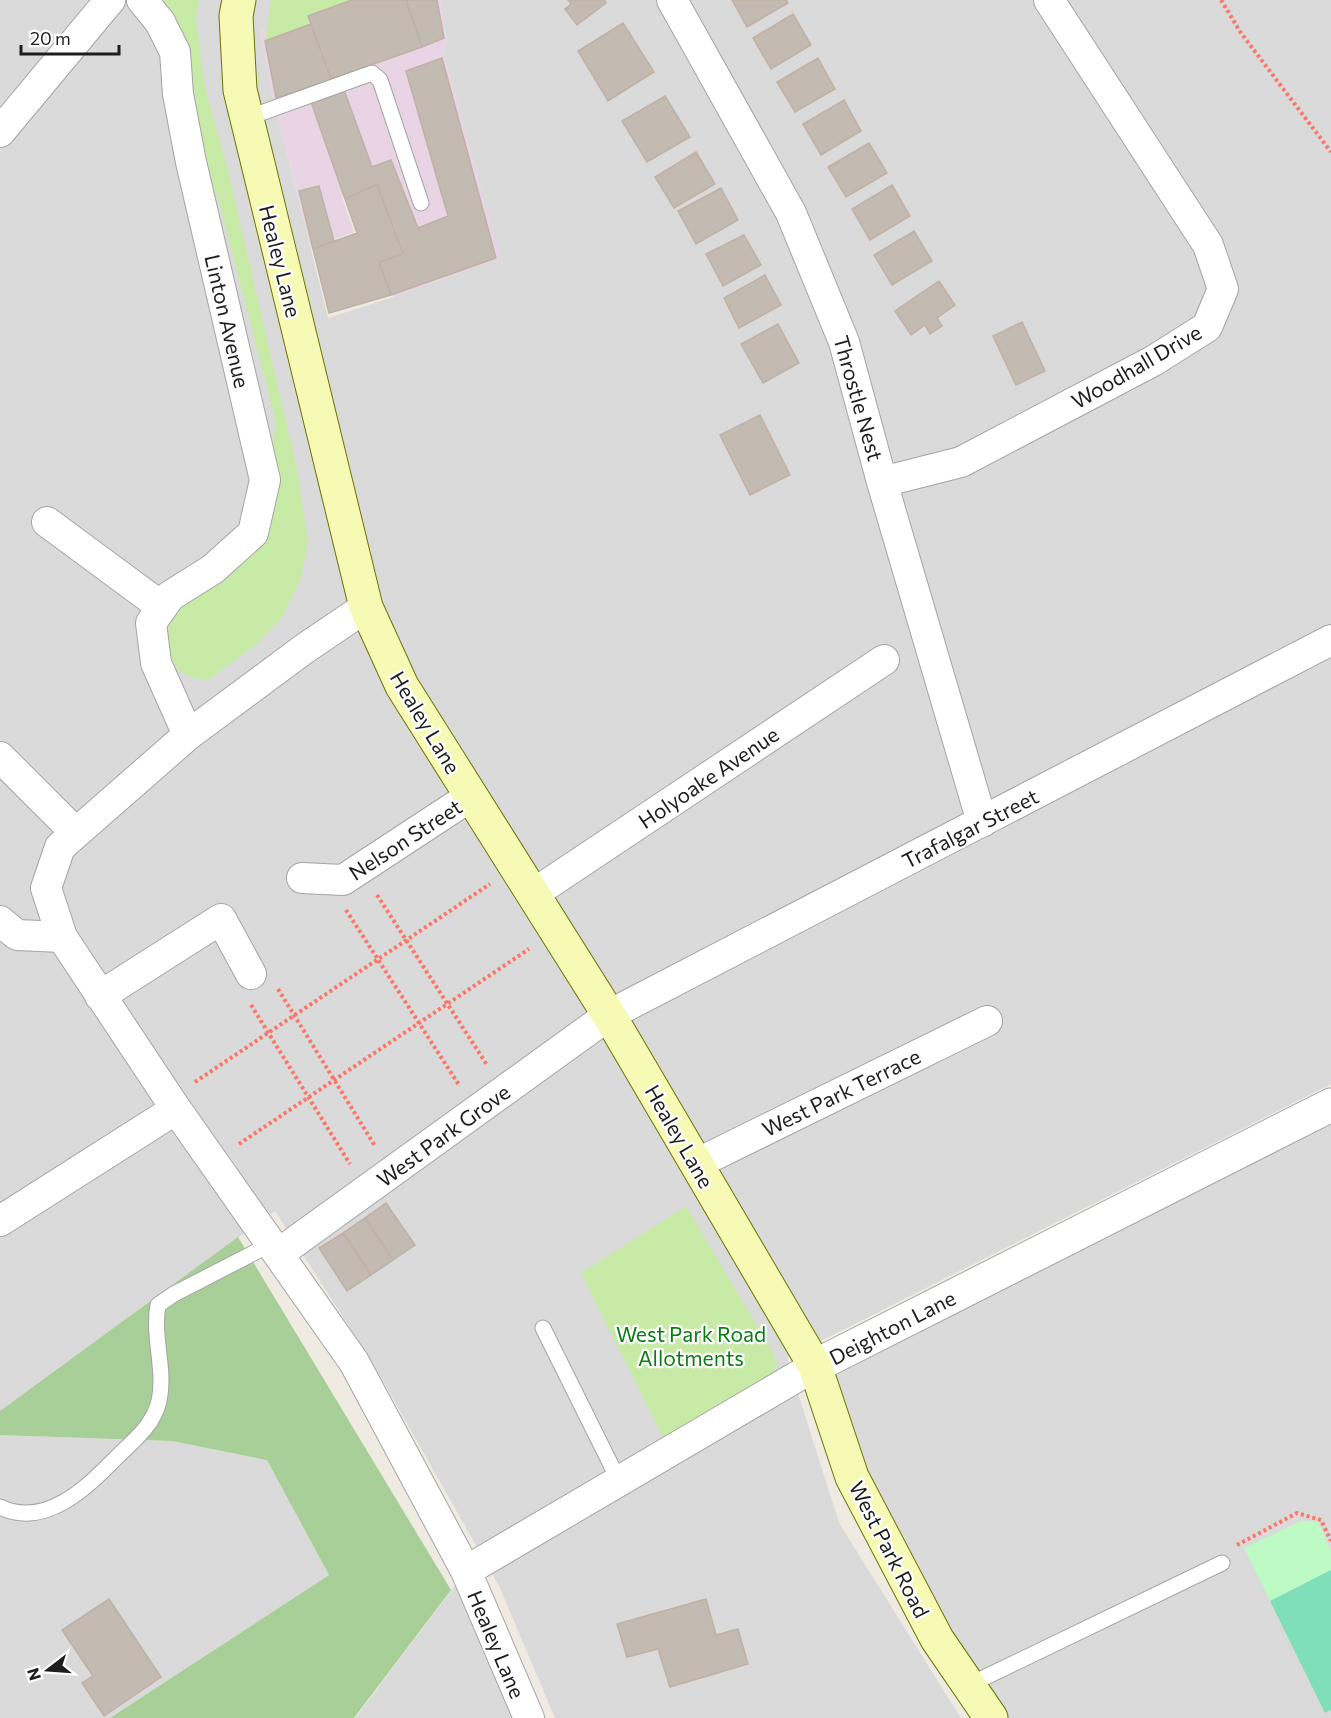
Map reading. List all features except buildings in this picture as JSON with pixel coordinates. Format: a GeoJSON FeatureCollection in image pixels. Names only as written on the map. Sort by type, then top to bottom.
{"type":"FeatureCollection","features":[{"type":"Feature","properties":{"kind":"main road","name":"Healey Lane"},"geometry":{"type":"LineString","coordinates":[[239,0],[236,15],[240,90],[366,607],[402,686],[609,1015],[815,1366]]}},
{"type":"Feature","properties":{"kind":"main road","name":"West Park Road"},"geometry":{"type":"LineString","coordinates":[[815,1366],[852,1478],[937,1639],[992,1718]]}},
{"type":"Feature","properties":{"kind":"street"},"geometry":{"type":"LineString","coordinates":[[0,132],[110,0]]}},
{"type":"Feature","properties":{"kind":"street","name":"Linton Avenue"},"geometry":{"type":"LineString","coordinates":[[142,0],[160,22],[175,52],[177,94],[265,480],[254,533],[213,569],[170,596],[151,623],[156,663],[188,735]]}},
{"type":"Feature","properties":{"kind":"street","name":"Throstle Nest"},"geometry":{"type":"LineString","coordinates":[[672,0],[791,213],[844,342],[882,482],[982,822]]}},
{"type":"Feature","properties":{"kind":"street","name":"Woodhall Drive"},"geometry":{"type":"LineString","coordinates":[[882,482],[961,462],[1153,361],[1207,327],[1223,289],[1208,245],[1049,0]]}},
{"type":"Feature","properties":{"kind":"street"},"geometry":{"type":"LineString","coordinates":[[47,522],[162,607]]}},
{"type":"Feature","properties":{"kind":"street","name":"Healey Lane"},"geometry":{"type":"LineString","coordinates":[[366,607],[304,649],[188,735],[60,847],[46,888],[62,937],[100,996],[213,1162],[354,1362],[466,1571],[529,1718]]}},
{"type":"Feature","properties":{"kind":"street","name":"Trafalgar Street"},"geometry":{"type":"LineString","coordinates":[[609,1015],[1331,640]]}},
{"type":"Feature","properties":{"kind":"street","name":"Holyoake Avenue"},"geometry":{"type":"LineString","coordinates":[[533,894],[884,660]]}},
{"type":"Feature","properties":{"kind":"street"},"geometry":{"type":"LineString","coordinates":[[0,757],[76,833]]}},
{"type":"Feature","properties":{"kind":"street","name":"Nelson Street"},"geometry":{"type":"LineString","coordinates":[[302,878],[351,875],[471,796]]}},
{"type":"Feature","properties":{"kind":"street"},"geometry":{"type":"LineString","coordinates":[[100,996],[221,919],[251,974]]}},
{"type":"Feature","properties":{"kind":"street"},"geometry":{"type":"LineString","coordinates":[[0,921],[17,935],[62,937]]}},
{"type":"Feature","properties":{"kind":"street","name":"West Park Grove"},"geometry":{"type":"LineString","coordinates":[[274,1249],[391,1173],[609,1015]]}},
{"type":"Feature","properties":{"kind":"street","name":"West Park Terrace"},"geometry":{"type":"LineString","coordinates":[[696,1164],[987,1021]]}},
{"type":"Feature","properties":{"kind":"street"},"geometry":{"type":"LineString","coordinates":[[0,1221],[173,1104]]}},
{"type":"Feature","properties":{"kind":"street","name":"Deighton Lane"},"geometry":{"type":"LineString","coordinates":[[466,1571],[815,1366],[1331,1105]]}},
{"type":"Feature","properties":{"kind":"lane"},"geometry":{"type":"LineString","coordinates":[[246,118],[372,73],[380,81],[421,202]]}},
{"type":"Feature","properties":{"kind":"lane"},"geometry":{"type":"LineString","coordinates":[[0,1507],[14,1514],[42,1510],[61,1505],[84,1490],[152,1421],[159,1404],[162,1384],[155,1320],[158,1305],[174,1294],[274,1249]]}},
{"type":"Feature","properties":{"kind":"lane"},"geometry":{"type":"LineString","coordinates":[[543,1328],[619,1481]]}},
{"type":"Feature","properties":{"kind":"lane"},"geometry":{"type":"LineString","coordinates":[[969,1685],[1222,1563]]}},
{"type":"Feature","properties":{"kind":"path"},"geometry":{"type":"LineString","coordinates":[[1221,0],[1241,33],[1331,152]]}},
{"type":"Feature","properties":{"kind":"path"},"geometry":{"type":"LineString","coordinates":[[173,1104],[268,1033],[515,867]]}},
{"type":"Feature","properties":{"kind":"path"},"geometry":{"type":"LineString","coordinates":[[351,875],[406,940],[504,1091]]}},
{"type":"Feature","properties":{"kind":"path"},"geometry":{"type":"LineString","coordinates":[[351,875],[343,906],[475,1111]]}},
{"type":"Feature","properties":{"kind":"path"},"geometry":{"type":"LineString","coordinates":[[213,1162],[556,931]]}},
{"type":"Feature","properties":{"kind":"path"},"geometry":{"type":"LineString","coordinates":[[366,1190],[244,993],[251,974],[273,980],[391,1173]]}},
{"type":"Feature","properties":{"kind":"path"},"geometry":{"type":"LineString","coordinates":[[1222,1563],[1226,1551],[1297,1513],[1321,1520],[1331,1541]]}},
{"type":"Feature","properties":{"kind":"shaded area"},"geometry":{"type":"Polygon","coordinates":[[[0,0],[349,0],[260,31],[273,97],[328,318],[500,258],[443,51],[447,43],[441,0],[1331,0],[1331,1084],[787,1358],[839,1523],[961,1718],[555,1718],[500,1588],[375,1367],[275,1211],[0,1411],[0,0]]]}},
{"type":"Feature","properties":{"kind":"shaded area"},"geometry":{"type":"Polygon","coordinates":[[[349,0],[441,0],[447,43],[443,51],[501,258],[393,297],[378,259],[375,182],[342,197],[354,232],[311,248],[273,97],[260,31],[349,0]]]}},
{"type":"Feature","properties":{"kind":"shaded area"},"geometry":{"type":"Polygon","coordinates":[[[1331,1105],[1331,1718],[991,1718],[937,1639],[815,1366],[1331,1105]]]}},
{"type":"Feature","properties":{"kind":"shaded area"},"geometry":{"type":"Polygon","coordinates":[[[0,1435],[172,1441],[267,1459],[329,1575],[110,1718],[0,1718],[0,1435]]]}},
{"type":"Feature","properties":{"kind":"shaded area"},"geometry":{"type":"Polygon","coordinates":[[[466,1571],[529,1718],[355,1718],[356,1717],[466,1571]]]}},
{"type":"Feature","properties":{"kind":"green space"},"geometry":{"type":"Polygon","coordinates":[[[155,0],[199,0],[196,16],[205,88],[228,170],[297,469],[308,540],[302,576],[282,618],[257,644],[208,680],[193,678],[178,670],[170,655],[167,637],[170,623],[178,608],[243,564],[262,538],[269,457],[276,423],[217,194],[203,181],[155,0]]]}},
{"type":"Feature","properties":{"kind":"green space"},"geometry":{"type":"Polygon","coordinates":[[[271,0],[352,0],[308,16],[311,24],[265,41],[271,0]]]}},
{"type":"Feature","properties":{"kind":"green space","name":"West Park Road Allotments"},"geometry":{"type":"Polygon","coordinates":[[[686,1206],[771,1349],[777,1363],[770,1381],[665,1441],[581,1273],[686,1206]]]}},
{"type":"Feature","properties":{"kind":"green space"},"geometry":{"type":"Polygon","coordinates":[[[238,1237],[451,1590],[354,1718],[110,1718],[329,1575],[267,1460],[172,1441],[0,1435],[0,1411],[238,1237]]]}},
{"type":"Feature","properties":{"kind":"green space"},"geometry":{"type":"Polygon","coordinates":[[[1301,1521],[1318,1522],[1331,1550],[1331,1570],[1270,1601],[1244,1548],[1301,1521]]]}},
{"type":"Feature","properties":{"kind":"green space"},"geometry":{"type":"Polygon","coordinates":[[[1331,1570],[1331,1710],[1325,1713],[1270,1601],[1331,1570]]]}}]}
